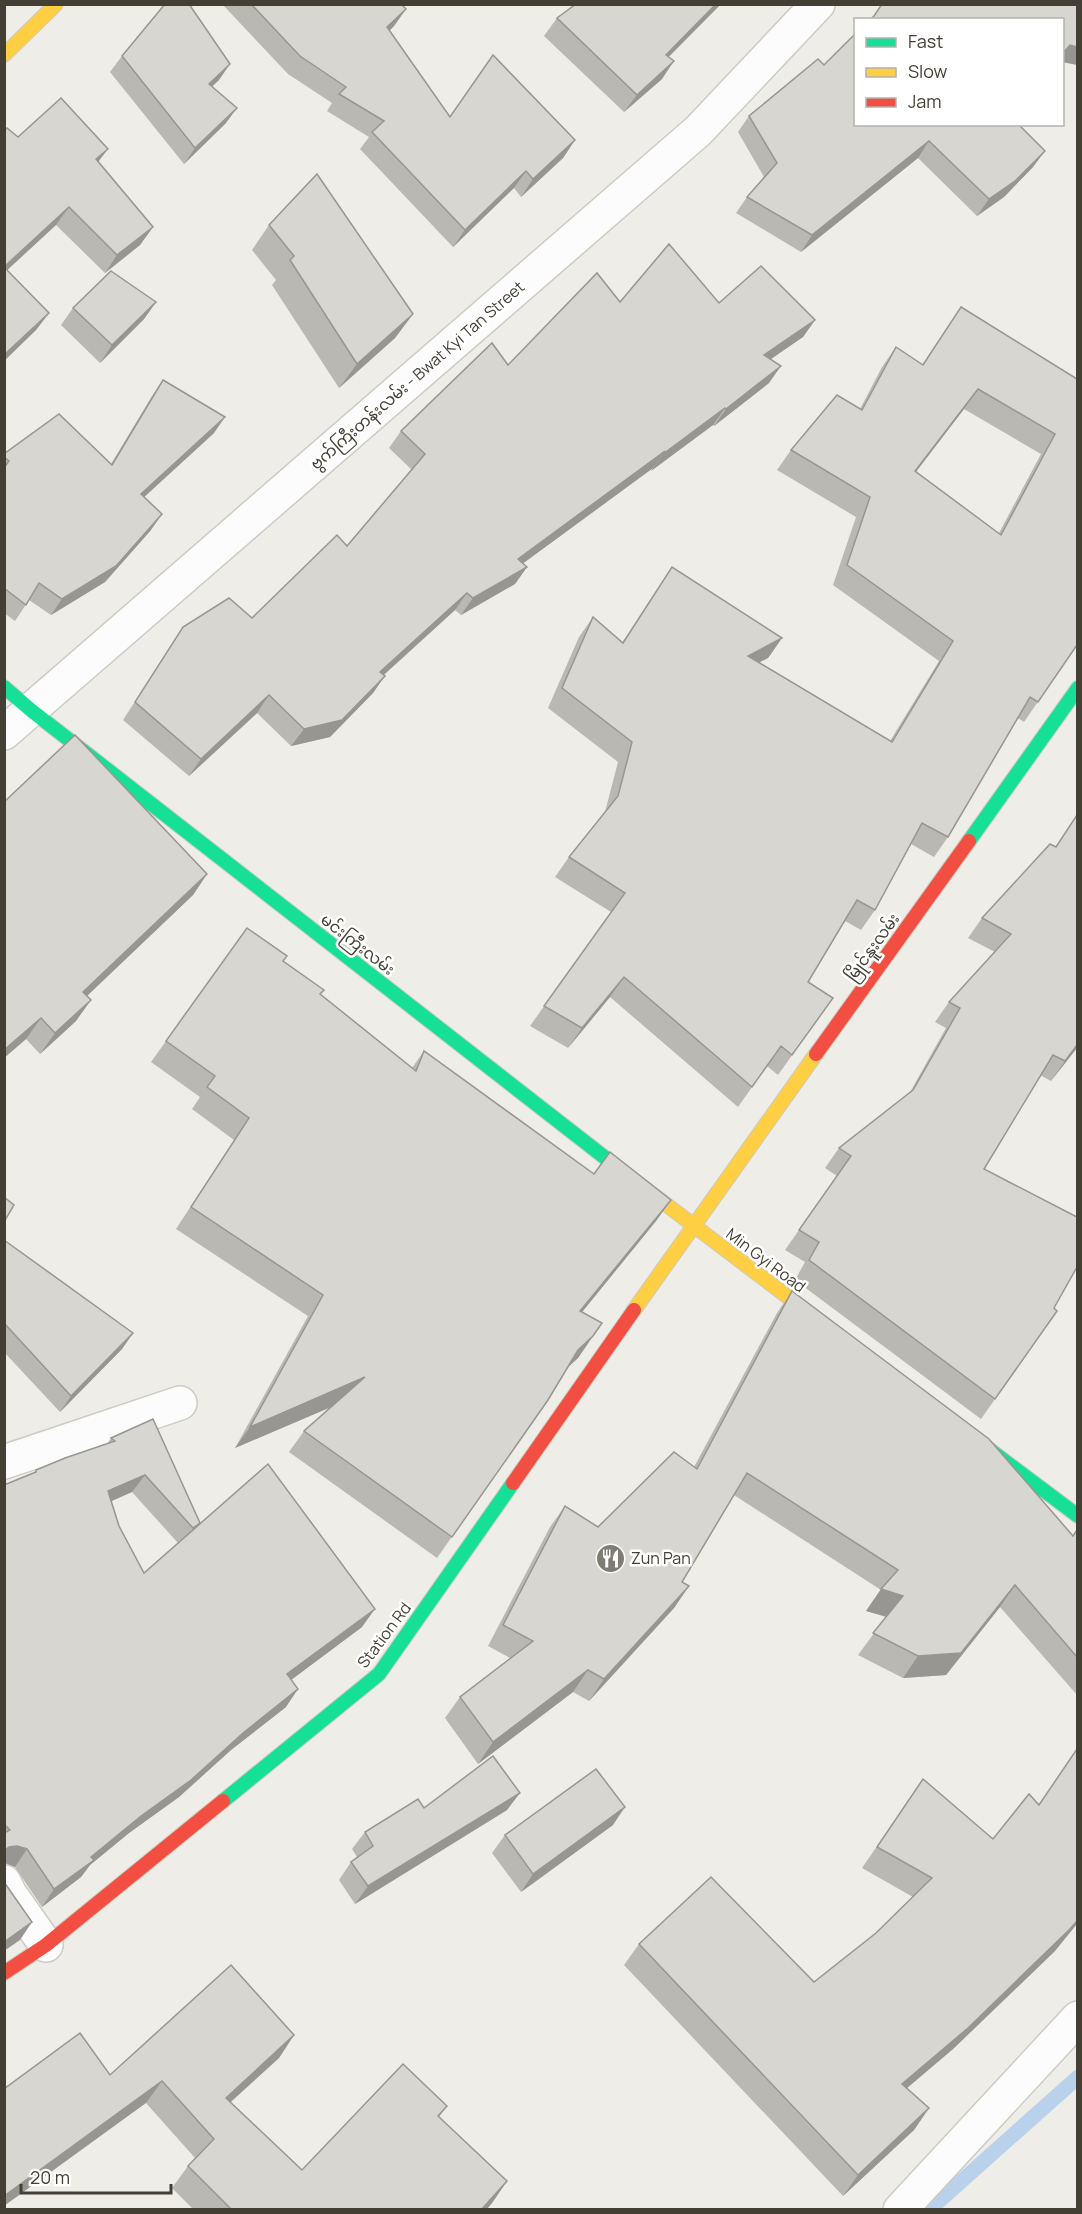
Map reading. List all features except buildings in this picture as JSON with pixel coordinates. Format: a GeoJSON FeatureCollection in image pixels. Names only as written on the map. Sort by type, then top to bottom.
{"type":"FeatureCollection","features":[{"type":"Feature","properties":{"kind":"street"},"geometry":{"type":"LineString","coordinates":[[4,55],[56,4]]}},
{"type":"Feature","properties":{"kind":"street","name":"ဗွက်ကြီးတန်းလမ်း - Bwat Kyi Tan Street"},"geometry":{"type":"LineString","coordinates":[[4,734],[698,131],[818,4]]}},
{"type":"Feature","properties":{"kind":"street","name":"မင်းကြီးလမ်း"},"geometry":{"type":"LineString","coordinates":[[4,687],[693,1226]]}},
{"type":"Feature","properties":{"kind":"street","name":"မြိုင်နူးလမ်း"},"geometry":{"type":"LineString","coordinates":[[693,1226],[1077,688]]}},
{"type":"Feature","properties":{"kind":"street","name":"Min Gyi Road"},"geometry":{"type":"LineString","coordinates":[[693,1226],[834,1332]]}},
{"type":"Feature","properties":{"kind":"street","name":"Station Rd"},"geometry":{"type":"LineString","coordinates":[[4,1973],[46,1945],[379,1674],[693,1226]]}},
{"type":"Feature","properties":{"kind":"street"},"geometry":{"type":"LineString","coordinates":[[4,1462],[180,1403]]}},
{"type":"Feature","properties":{"kind":"street"},"geometry":{"type":"LineString","coordinates":[[965,1431],[1077,1516]]}},
{"type":"Feature","properties":{"kind":"street"},"geometry":{"type":"LineString","coordinates":[[4,1882],[46,1945]]}},
{"type":"Feature","properties":{"kind":"street"},"geometry":{"type":"LineString","coordinates":[[900,2210],[1077,2018]]}},
{"type":"Feature","properties":{"kind":"waterway"},"geometry":{"type":"LineString","coordinates":[[929,2210],[1078,2077]]}},
{"type":"Feature","properties":{"kind":"traffic: fast"},"geometry":{"type":"LineString","coordinates":[[4,687],[626,1174]]}},
{"type":"Feature","properties":{"kind":"traffic: fast"},"geometry":{"type":"LineString","coordinates":[[969,841],[1078,688]]}},
{"type":"Feature","properties":{"kind":"traffic: fast"},"geometry":{"type":"LineString","coordinates":[[978,1441],[1078,1516]]}},
{"type":"Feature","properties":{"kind":"traffic: fast"},"geometry":{"type":"LineString","coordinates":[[223,1801],[379,1674],[513,1483]]}},
{"type":"Feature","properties":{"kind":"traffic: slow"},"geometry":{"type":"LineString","coordinates":[[4,55],[56,4]]}},
{"type":"Feature","properties":{"kind":"traffic: slow"},"geometry":{"type":"LineString","coordinates":[[634,1310],[816,1054]]}},
{"type":"Feature","properties":{"kind":"traffic: slow"},"geometry":{"type":"LineString","coordinates":[[626,1174],[825,1325]]}},
{"type":"Feature","properties":{"kind":"traffic: jam"},"geometry":{"type":"LineString","coordinates":[[816,1054],[969,841]]}},
{"type":"Feature","properties":{"kind":"traffic: jam"},"geometry":{"type":"LineString","coordinates":[[513,1483],[634,1310]]}},
{"type":"Feature","properties":{"kind":"traffic: jam"},"geometry":{"type":"LineString","coordinates":[[4,1973],[46,1945],[223,1801]]}},
{"type":"Feature","properties":{"kind":"place","name":"Zun Pan"},"geometry":{"type":"Point","coordinates":[610,1558]}}]}
